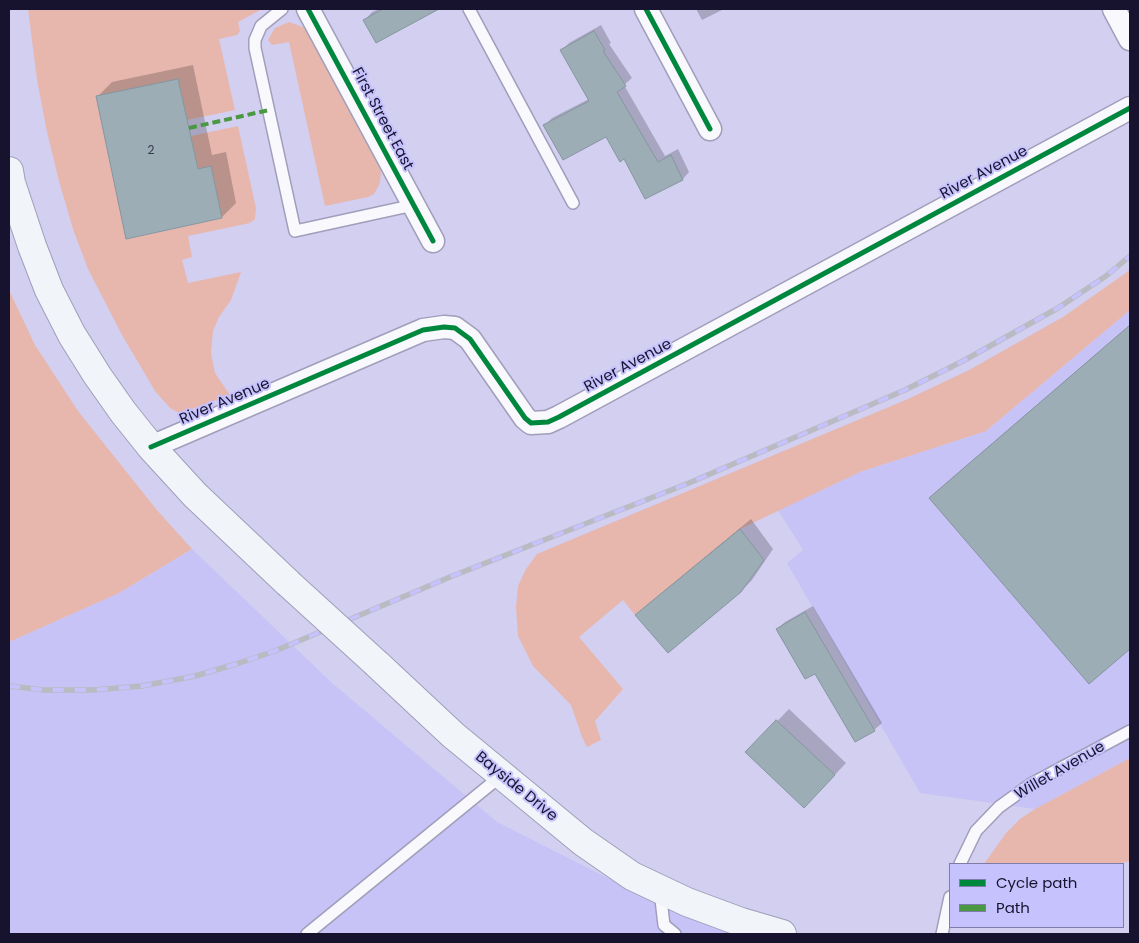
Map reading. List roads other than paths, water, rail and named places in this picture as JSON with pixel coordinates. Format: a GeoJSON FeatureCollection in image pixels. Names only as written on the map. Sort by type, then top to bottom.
{"type":"FeatureCollection","features":[{"type":"Feature","properties":{"kind":"main road","name":"Bayside Drive"},"geometry":{"type":"LineString","coordinates":[[10,179],[49,290],[72,336],[123,412],[195,495],[453,735],[583,842],[632,876],[660,889],[696,905],[782,934]]}},
{"type":"Feature","properties":{"kind":"street","name":"First Street East"},"geometry":{"type":"LineString","coordinates":[[308,9],[433,241]]}},
{"type":"Feature","properties":{"kind":"street"},"geometry":{"type":"LineString","coordinates":[[646,9],[710,129]]}},
{"type":"Feature","properties":{"kind":"street"},"geometry":{"type":"LineString","coordinates":[[1114,9],[1130,39]]}},
{"type":"Feature","properties":{"kind":"street","name":"River Avenue"},"geometry":{"type":"LineString","coordinates":[[152,447],[423,330],[444,327],[455,328],[470,339],[525,418],[531,423],[548,422],[559,418],[1130,108]]}},
{"type":"Feature","properties":{"kind":"lane"},"geometry":{"type":"LineString","coordinates":[[282,9],[261,26],[255,40],[255,48],[294,231],[414,205]]}},
{"type":"Feature","properties":{"kind":"lane"},"geometry":{"type":"LineString","coordinates":[[469,9],[573,203]]}},
{"type":"Feature","properties":{"kind":"lane","name":"Willet Avenue"},"geometry":{"type":"LineString","coordinates":[[960,863],[976,831],[999,807],[1031,784],[1130,731]]}},
{"type":"Feature","properties":{"kind":"lane"},"geometry":{"type":"LineString","coordinates":[[307,934],[502,774]]}},
{"type":"Feature","properties":{"kind":"lane"},"geometry":{"type":"LineString","coordinates":[[660,889],[664,925],[675,934]]}},
{"type":"Feature","properties":{"kind":"lane"},"geometry":{"type":"LineString","coordinates":[[942,934],[949,901]]}},
{"type":"Feature","properties":{"kind":"railway"},"geometry":{"type":"LineString","coordinates":[[9,686],[44,690],[93,690],[142,686],[195,676],[275,651],[450,577],[689,483],[905,390],[963,361],[1058,308],[1106,276],[1130,256]]}}]}
